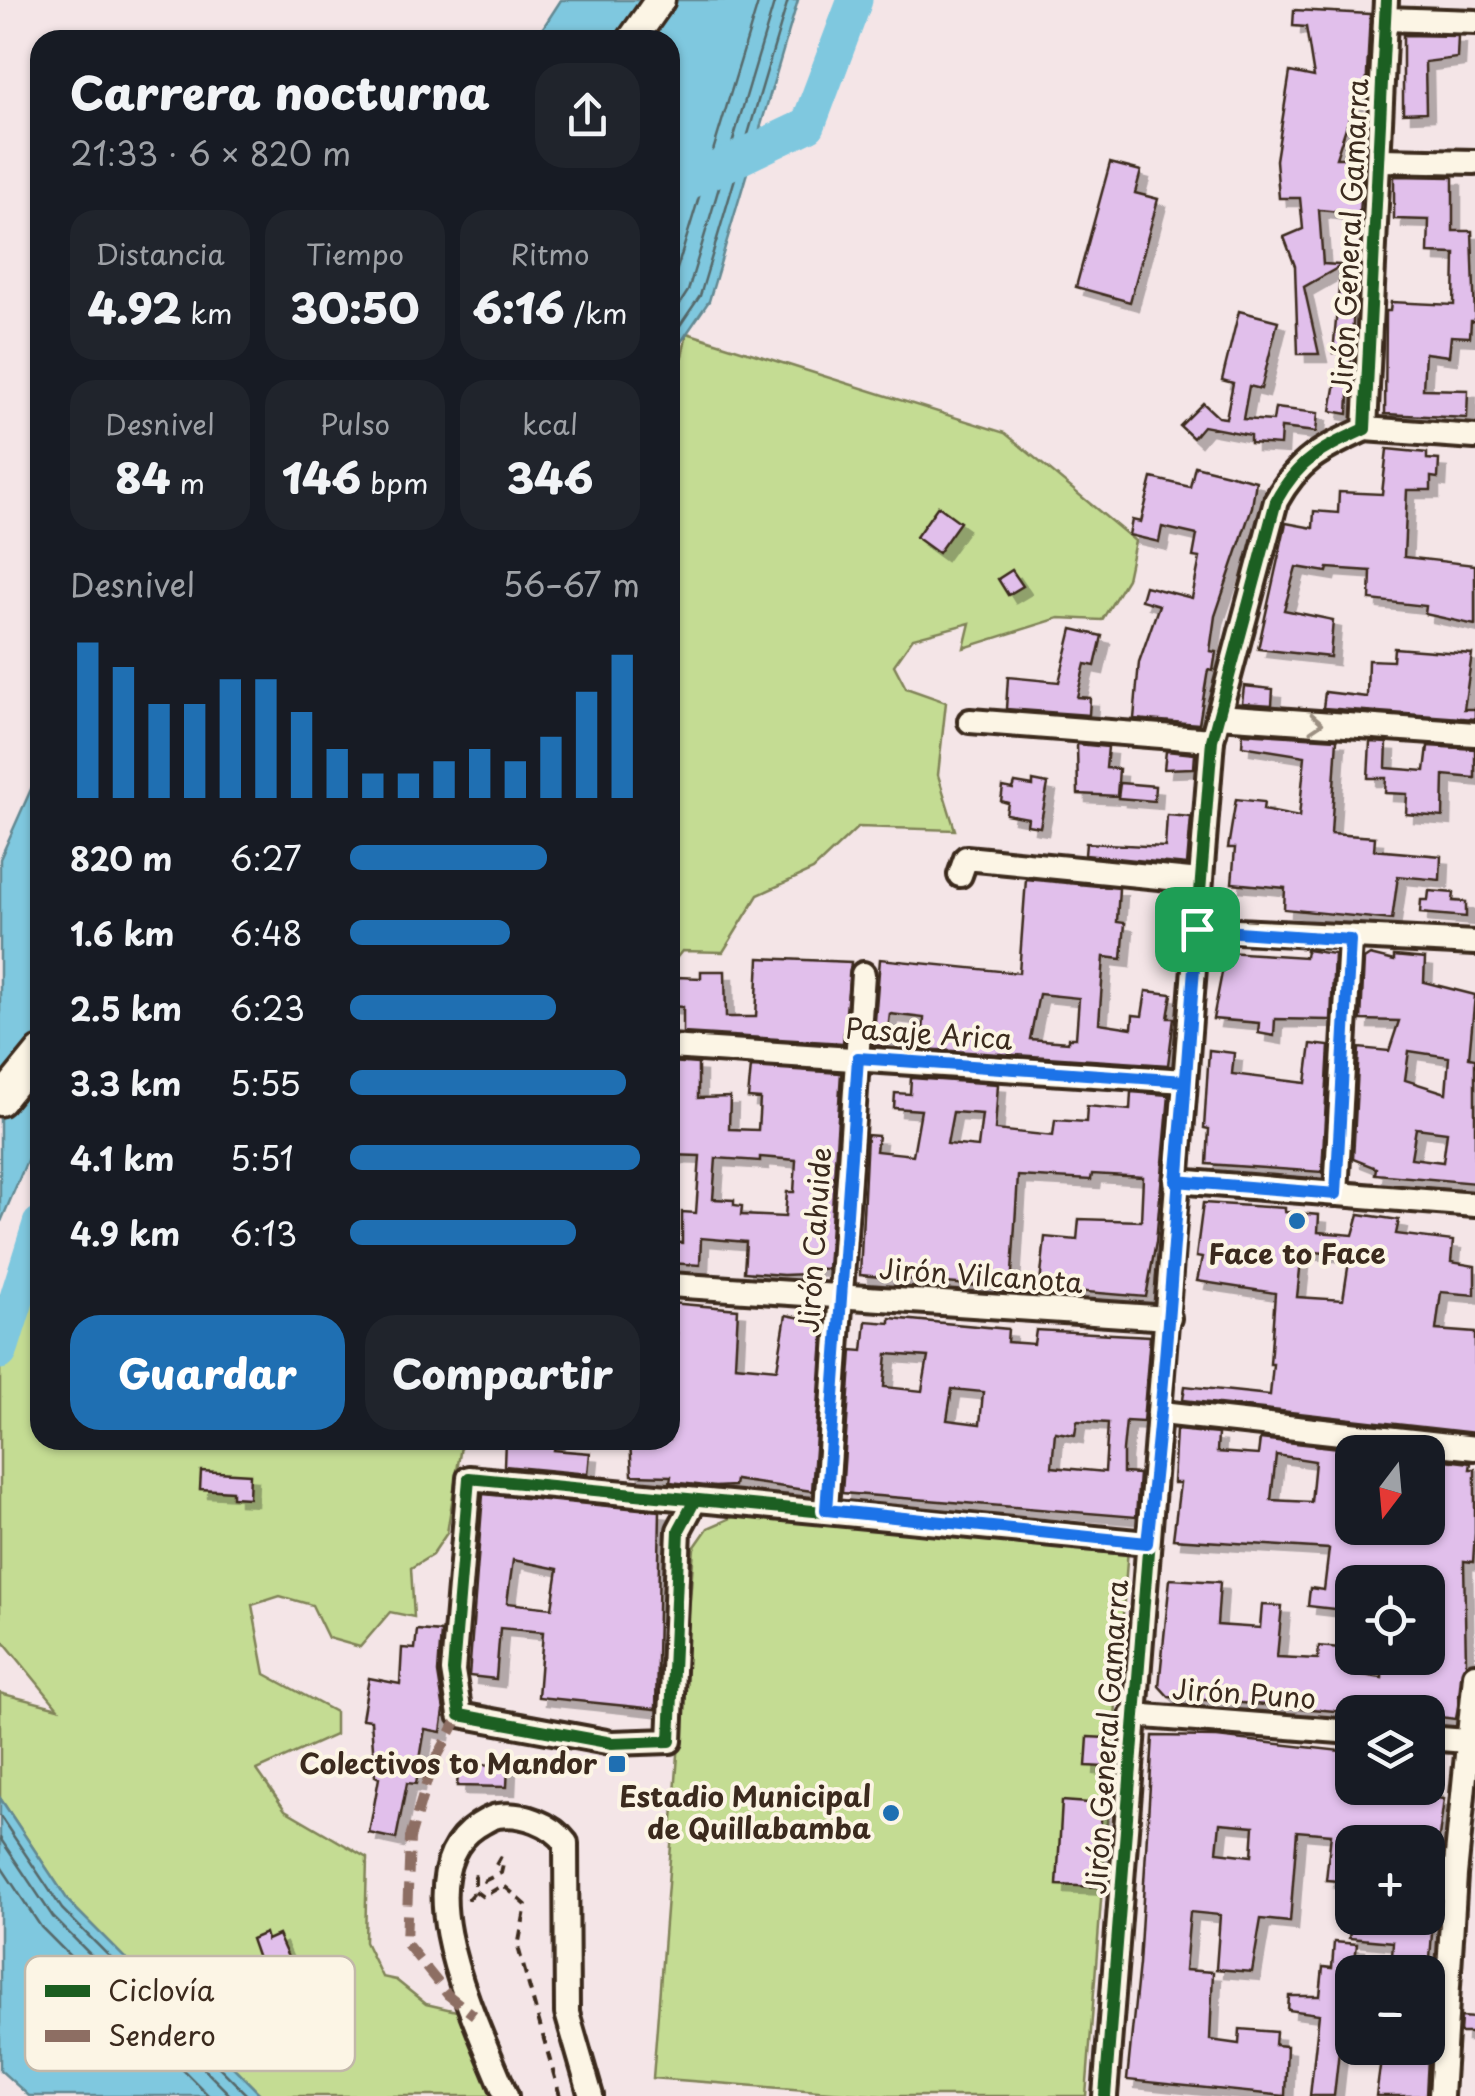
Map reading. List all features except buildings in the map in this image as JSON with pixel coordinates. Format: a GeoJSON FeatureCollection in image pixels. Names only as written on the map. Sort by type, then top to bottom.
{"type":"FeatureCollection","features":[{"type":"Feature","properties":{"kind":"main road"},"geometry":{"type":"LineString","coordinates":[[639,30],[660,0]]}},
{"type":"Feature","properties":{"kind":"main road"},"geometry":{"type":"LineString","coordinates":[[0,1101],[30,1064]]}},
{"type":"Feature","properties":{"kind":"street"},"geometry":{"type":"LineString","coordinates":[[1386,10],[1475,22]]}},
{"type":"Feature","properties":{"kind":"street","name":"Jirón General Gamarra"},"geometry":{"type":"LineString","coordinates":[[1105,2096],[1132,1715],[1162,1413],[1176,1181],[1212,740],[1276,501],[1293,470],[1322,449],[1365,429],[1382,160],[1386,10]]}},
{"type":"Feature","properties":{"kind":"street"},"geometry":{"type":"LineString","coordinates":[[1382,160],[1475,162]]}},
{"type":"Feature","properties":{"kind":"street"},"geometry":{"type":"LineString","coordinates":[[1365,429],[1475,438]]}},
{"type":"Feature","properties":{"kind":"street"},"geometry":{"type":"LineString","coordinates":[[1218,716],[1475,734]]}},
{"type":"Feature","properties":{"kind":"street"},"geometry":{"type":"LineString","coordinates":[[970,721],[1212,740]]}},
{"type":"Feature","properties":{"kind":"street"},"geometry":{"type":"LineString","coordinates":[[960,875],[966,858],[1200,881]]}},
{"type":"Feature","properties":{"kind":"street"},"geometry":{"type":"LineString","coordinates":[[1197,929],[1350,940],[1475,943]]}},
{"type":"Feature","properties":{"kind":"street"},"geometry":{"type":"LineString","coordinates":[[1336,1194],[1350,940]]}},
{"type":"Feature","properties":{"kind":"street","name":"Jirón Cahuide"},"geometry":{"type":"LineString","coordinates":[[826,1510],[863,974]]}},
{"type":"Feature","properties":{"kind":"street","name":"Pasaje Arica"},"geometry":{"type":"LineString","coordinates":[[680,1048],[1185,1081]]}},
{"type":"Feature","properties":{"kind":"street"},"geometry":{"type":"LineString","coordinates":[[1176,1181],[1475,1205]]}},
{"type":"Feature","properties":{"kind":"street","name":"Jirón Vilcanota"},"geometry":{"type":"LineString","coordinates":[[680,1286],[1169,1318]]}},
{"type":"Feature","properties":{"kind":"street"},"geometry":{"type":"LineString","coordinates":[[1162,1413],[1475,1448]]}},
{"type":"Feature","properties":{"kind":"street"},"geometry":{"type":"LineString","coordinates":[[695,1500],[678,1530],[670,1741],[612,1743],[460,1716],[452,1672],[469,1478],[1147,1543]]}},
{"type":"Feature","properties":{"kind":"street"},"geometry":{"type":"LineString","coordinates":[[1441,2096],[1465,1876],[1466,1741],[1475,1675]]}},
{"type":"Feature","properties":{"kind":"street","name":"Jirón Puno"},"geometry":{"type":"LineString","coordinates":[[1132,1715],[1335,1731]]}},
{"type":"Feature","properties":{"kind":"street"},"geometry":{"type":"LineString","coordinates":[[1445,1739],[1466,1741]]}},
{"type":"Feature","properties":{"kind":"street"},"geometry":{"type":"LineString","coordinates":[[506,2096],[464,1990],[444,1926],[449,1856],[459,1838],[494,1816],[518,1815],[559,1834],[566,1843],[567,2014],[591,2096]]}},
{"type":"Feature","properties":{"kind":"path"},"geometry":{"type":"LineString","coordinates":[[484,1881],[501,1873],[504,1860],[500,1858],[496,1865]]}},
{"type":"Feature","properties":{"kind":"path"},"geometry":{"type":"LineString","coordinates":[[474,1892],[482,1897],[503,1885],[522,1897],[526,1905],[518,1947],[560,2096]]}},
{"type":"Feature","properties":{"kind":"green space"},"geometry":{"type":"Polygon","coordinates":[[[687,333],[1005,433],[1135,541],[1127,579],[1102,620],[1059,618],[964,648],[970,623],[913,638],[894,665],[906,688],[946,702],[938,775],[955,830],[858,827],[813,870],[758,895],[723,952],[680,954],[680,366],[687,333]]]}},
{"type":"Feature","properties":{"kind":"green space"},"geometry":{"type":"Polygon","coordinates":[[[30,1288],[30,1450],[460,1450],[447,1533],[432,1555],[411,1568],[414,1617],[390,1612],[360,1647],[328,1638],[312,1605],[280,1596],[252,1605],[265,1674],[335,1712],[335,1735],[257,1770],[285,1810],[367,1858],[365,1942],[382,1977],[396,1980],[426,2004],[474,2015],[506,2096],[262,2096],[237,2071],[355,2071],[355,1956],[123,1956],[69,1902],[0,1798],[0,1693],[58,1708],[0,1637],[0,1295],[30,1288]]]}},
{"type":"Feature","properties":{"kind":"green space","name":"Estadio Municipal de Quillabamba"},"geometry":{"type":"Polygon","coordinates":[[[733,1517],[1128,1548],[1086,2096],[883,2096],[653,2078],[694,1548],[708,1528],[733,1517]]]}},
{"type":"Feature","properties":{"kind":"water"},"geometry":{"type":"Polygon","coordinates":[[[561,0],[798,0],[709,301],[680,343],[680,30],[542,30],[561,0]]]}},
{"type":"Feature","properties":{"kind":"water"},"geometry":{"type":"Polygon","coordinates":[[[30,792],[30,1154],[0,1224],[0,859],[30,792]]]}},
{"type":"Feature","properties":{"kind":"water"},"geometry":{"type":"Polygon","coordinates":[[[0,1798],[69,1902],[123,1956],[25,1956],[25,2071],[237,2071],[262,2096],[29,2096],[0,2070],[0,1798]]]}},
{"type":"Feature","properties":{"kind":"waterway"},"geometry":{"type":"LineString","coordinates":[[680,186],[808,125],[855,0]]}},
{"type":"Feature","properties":{"kind":"waterway"},"geometry":{"type":"LineString","coordinates":[[0,1352],[30,1256]]}},
{"type":"Feature","properties":{"kind":"marked path"},"geometry":{"type":"LineString","coordinates":[[460,1715],[431,1768],[410,1838],[406,1943],[448,1995],[474,2015]]}},
{"type":"Feature","properties":{"kind":"cycle path"},"geometry":{"type":"LineString","coordinates":[[1105,2096],[1212,740],[1276,501],[1303,465],[1365,429],[1386,0]]}},
{"type":"Feature","properties":{"kind":"cycle path"},"geometry":{"type":"LineString","coordinates":[[695,1500],[679,1530],[670,1741],[612,1743],[460,1715],[453,1671],[469,1478],[1147,1543]]}},
{"type":"Feature","properties":{"kind":"place","name":"Face to Face"},"geometry":{"type":"Point","coordinates":[1297,1221]}},
{"type":"Feature","properties":{"kind":"place","name":"Colectivos to Mandor"},"geometry":{"type":"Point","coordinates":[617,1764]}},
{"type":"Feature","properties":{"kind":"place","name":"Estadio Municipal de Quillabamba"},"geometry":{"type":"Point","coordinates":[891,1813]}},
{"type":"Feature","properties":{"kind":"route"},"geometry":{"type":"LineString","coordinates":[[1197,929],[1185,1081],[1176,1181],[1162,1413],[1147,1543],[826,1510],[858,1058],[1185,1081],[1176,1181],[1336,1194],[1350,940],[1197,929]]}}]}
